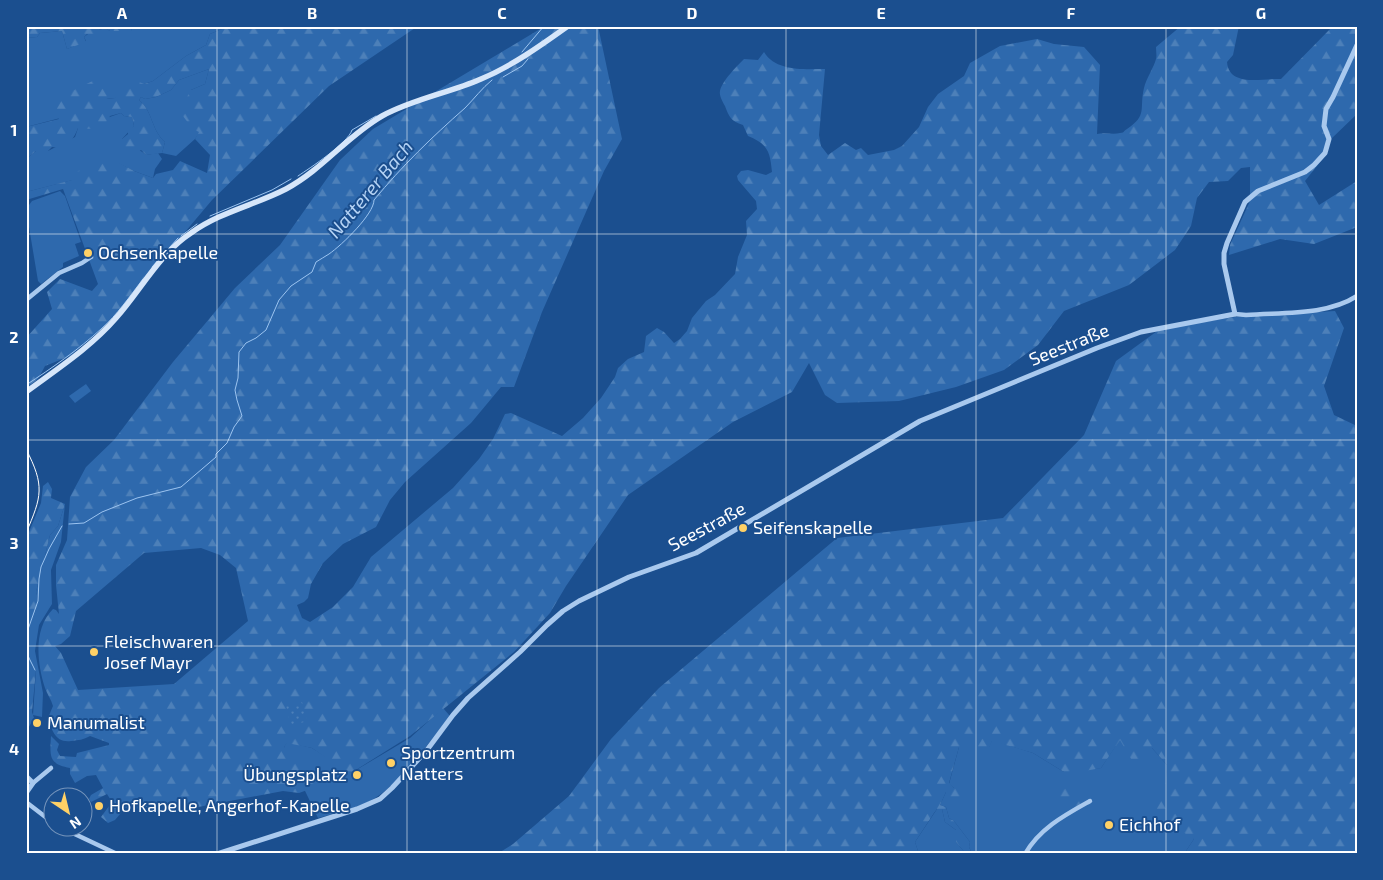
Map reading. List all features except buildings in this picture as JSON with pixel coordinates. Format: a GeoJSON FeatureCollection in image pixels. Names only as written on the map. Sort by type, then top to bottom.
{"type":"FeatureCollection","features":[{"type":"Feature","properties":{"kind":"main road"},"geometry":{"type":"LineString","coordinates":[[26,392],[103,331],[118,316],[165,256],[189,234],[212,220],[270,197],[293,185],[314,172],[368,126],[389,113],[411,103],[453,90],[492,74],[532,51],[568,26]]}},
{"type":"Feature","properties":{"kind":"street"},"geometry":{"type":"LineString","coordinates":[[1357,45],[1334,97],[1326,108],[1324,126],[1329,139],[1325,153],[1305,172],[1258,191],[1245,202],[1224,253],[1224,264],[1235,314],[1246,315],[1326,308],[1357,296]]}},
{"type":"Feature","properties":{"kind":"street"},"geometry":{"type":"LineString","coordinates":[[26,300],[59,273],[82,263],[90,257]]}},
{"type":"Feature","properties":{"kind":"street","name":"Seestraße"},"geometry":{"type":"LineString","coordinates":[[217,854],[357,809],[380,799],[423,755],[468,698],[563,611],[579,601],[629,577],[696,553],[920,422],[1088,352],[1152,329],[1235,314]]}},
{"type":"Feature","properties":{"kind":"street"},"geometry":{"type":"LineString","coordinates":[[26,792],[51,768]]}},
{"type":"Feature","properties":{"kind":"street"},"geometry":{"type":"LineString","coordinates":[[26,776],[34,783]]}},
{"type":"Feature","properties":{"kind":"street"},"geometry":{"type":"LineString","coordinates":[[1026,854],[1043,831],[1054,822],[1090,801]]}},
{"type":"Feature","properties":{"kind":"street"},"geometry":{"type":"LineString","coordinates":[[26,802],[42,814]]}},
{"type":"Feature","properties":{"kind":"street"},"geometry":{"type":"LineString","coordinates":[[83,838],[117,854]]}},
{"type":"Feature","properties":{"kind":"green space"},"geometry":{"type":"Polygon","coordinates":[[[26,26],[131,26],[132,31],[110,31],[104,28],[99,30],[99,34],[87,34],[84,37],[86,42],[67,49],[62,31],[40,33],[37,37],[26,38],[26,26]]]}},
{"type":"Feature","properties":{"kind":"green space"},"geometry":{"type":"Polygon","coordinates":[[[131,26],[229,26],[210,34],[206,45],[186,56],[153,81],[115,98],[105,99],[68,116],[26,127],[26,38],[37,37],[40,33],[62,31],[67,49],[86,41],[84,37],[88,34],[99,34],[99,30],[105,28],[110,31],[132,31],[131,26]]]}},
{"type":"Feature","properties":{"kind":"green space"},"geometry":{"type":"Polygon","coordinates":[[[229,26],[418,26],[329,86],[212,200],[102,328],[70,356],[45,366],[38,379],[26,388],[26,338],[52,309],[47,292],[60,279],[92,291],[98,284],[63,189],[26,200],[26,192],[72,180],[74,174],[93,161],[114,160],[134,171],[153,178],[156,174],[173,170],[180,161],[207,173],[210,155],[195,139],[199,132],[193,129],[179,111],[191,90],[205,84],[209,69],[179,80],[171,90],[156,97],[145,99],[141,97],[139,100],[144,104],[157,132],[165,142],[162,153],[146,155],[141,150],[138,152],[130,147],[125,148],[120,144],[122,139],[128,134],[128,130],[134,126],[132,117],[124,116],[121,113],[110,116],[105,124],[97,128],[78,128],[74,137],[65,145],[52,147],[48,151],[36,151],[26,159],[26,127],[59,119],[52,106],[72,91],[105,75],[113,95],[106,99],[115,98],[117,91],[130,78],[144,84],[153,81],[186,56],[206,45],[210,34],[229,26]]]}},
{"type":"Feature","properties":{"kind":"green space"},"geometry":{"type":"Polygon","coordinates":[[[542,26],[598,26],[622,139],[604,171],[542,312],[514,387],[501,387],[471,423],[405,482],[390,500],[376,527],[343,544],[323,563],[311,584],[308,598],[297,605],[302,618],[310,622],[333,607],[353,587],[371,557],[453,488],[479,459],[493,439],[505,414],[511,413],[562,436],[583,418],[601,398],[615,377],[618,368],[628,359],[644,352],[646,336],[657,328],[664,332],[674,343],[680,339],[687,331],[692,318],[706,301],[715,295],[735,274],[738,257],[747,235],[746,221],[757,209],[756,201],[738,180],[737,176],[741,171],[748,170],[766,175],[772,172],[767,150],[760,142],[748,136],[743,125],[731,118],[720,95],[721,87],[744,59],[758,60],[764,52],[769,58],[783,66],[800,69],[825,69],[819,135],[821,146],[828,155],[845,143],[856,150],[861,148],[868,155],[894,150],[902,146],[919,127],[928,107],[938,94],[964,76],[970,63],[1000,46],[1037,39],[1054,44],[1084,47],[1100,65],[1097,134],[1115,134],[1124,132],[1138,120],[1142,111],[1145,84],[1156,59],[1156,47],[1181,26],[1239,26],[1233,55],[1227,62],[1229,70],[1240,79],[1257,80],[1281,79],[1333,26],[1357,26],[1357,114],[1331,139],[1324,157],[1305,181],[1319,205],[1357,181],[1357,227],[1314,244],[1280,239],[1229,255],[1230,245],[1250,201],[1250,167],[1241,168],[1228,181],[1209,182],[1197,198],[1191,226],[1175,250],[1129,285],[1064,311],[1038,345],[1004,370],[956,387],[899,401],[837,403],[825,395],[809,363],[792,392],[733,422],[628,495],[566,586],[550,613],[514,652],[410,736],[351,773],[312,748],[287,743],[284,747],[313,769],[324,784],[299,793],[283,791],[172,812],[162,804],[135,809],[125,808],[115,820],[108,823],[101,817],[112,802],[107,794],[92,802],[92,794],[103,788],[96,775],[87,776],[75,783],[70,774],[70,768],[54,761],[50,749],[51,736],[59,744],[57,750],[60,756],[76,757],[77,753],[109,745],[109,743],[90,736],[81,740],[66,741],[61,740],[55,735],[48,718],[53,706],[45,688],[40,668],[38,647],[42,626],[53,609],[59,614],[56,565],[67,540],[70,497],[86,467],[114,440],[173,362],[235,288],[280,245],[340,160],[373,129],[540,29],[542,26]],[[201,548],[144,553],[76,611],[70,636],[61,644],[55,646],[61,653],[78,690],[174,684],[248,621],[236,568],[220,555],[201,548]]]}},
{"type":"Feature","properties":{"kind":"green space"},"geometry":{"type":"Polygon","coordinates":[[[209,69],[205,84],[191,90],[200,132],[176,156],[162,153],[165,142],[157,132],[144,104],[139,100],[141,97],[145,99],[156,97],[171,90],[179,80],[209,69]]]}},
{"type":"Feature","properties":{"kind":"green space"},"geometry":{"type":"Polygon","coordinates":[[[121,113],[124,116],[132,117],[134,126],[122,139],[146,155],[158,153],[162,159],[155,169],[153,178],[114,161],[107,161],[73,180],[26,192],[26,159],[36,151],[48,151],[75,137],[78,128],[121,113]]]}},
{"type":"Feature","properties":{"kind":"green space"},"geometry":{"type":"Polygon","coordinates":[[[60,191],[65,196],[81,242],[75,244],[79,256],[63,263],[63,267],[41,284],[38,281],[26,209],[32,201],[60,191]]]}},
{"type":"Feature","properties":{"kind":"green space"},"geometry":{"type":"Polygon","coordinates":[[[1335,311],[1344,328],[1324,386],[1334,415],[1357,426],[1357,854],[1184,854],[1194,839],[1149,811],[1165,790],[1167,765],[1152,748],[1134,764],[1120,740],[1101,768],[1079,772],[1064,772],[1033,753],[992,741],[989,748],[959,747],[949,783],[954,788],[962,787],[972,799],[965,803],[951,798],[946,792],[940,805],[946,807],[949,818],[954,821],[970,842],[969,847],[972,854],[966,854],[956,842],[956,830],[945,822],[942,809],[937,809],[915,842],[919,854],[497,854],[513,844],[569,796],[611,739],[659,688],[837,538],[1003,518],[1084,435],[1116,361],[1160,329],[1235,317],[1335,311]]]}},
{"type":"Feature","properties":{"kind":"green space"},"geometry":{"type":"Polygon","coordinates":[[[86,384],[91,391],[75,403],[69,396],[86,384]]]}},
{"type":"Feature","properties":{"kind":"green space"},"geometry":{"type":"Polygon","coordinates":[[[48,482],[52,489],[51,498],[65,504],[58,526],[50,535],[36,592],[37,607],[26,630],[26,539],[41,503],[43,486],[48,482]]]}},
{"type":"Feature","properties":{"kind":"green space"},"geometry":{"type":"Polygon","coordinates":[[[65,504],[61,542],[51,570],[52,604],[39,625],[35,651],[43,693],[42,717],[33,715],[36,670],[26,659],[28,648],[26,641],[37,606],[36,592],[50,535],[58,526],[65,504]]]}},
{"type":"Feature","properties":{"kind":"green space"},"geometry":{"type":"Polygon","coordinates":[[[26,659],[36,670],[32,712],[34,718],[26,732],[26,659]]]}},
{"type":"Feature","properties":{"kind":"green space"},"geometry":{"type":"Polygon","coordinates":[[[302,702],[307,721],[291,726],[286,706],[302,702]]]}},
{"type":"Feature","properties":{"kind":"green space","name":"Sportzentrum Natters"},"geometry":{"type":"Polygon","coordinates":[[[443,708],[450,716],[392,785],[364,804],[318,818],[284,747],[287,742],[312,748],[351,773],[410,738],[443,708]]]}},
{"type":"Feature","properties":{"kind":"green space"},"geometry":{"type":"Polygon","coordinates":[[[1120,739],[1152,748],[1167,765],[1166,790],[1194,839],[1184,854],[972,854],[969,847],[970,842],[954,821],[949,818],[946,807],[940,805],[946,792],[954,788],[949,784],[959,747],[989,747],[992,740],[1033,753],[1064,772],[1101,768],[1120,739]]]}},
{"type":"Feature","properties":{"kind":"green space"},"geometry":{"type":"Polygon","coordinates":[[[1064,783],[1072,787],[1083,803],[1067,813],[1056,797],[1064,783]]]}},
{"type":"Feature","properties":{"kind":"green space"},"geometry":{"type":"Polygon","coordinates":[[[937,809],[942,809],[945,822],[956,830],[956,842],[966,854],[919,854],[915,842],[937,809]]]}},
{"type":"Feature","properties":{"kind":"waterway","name":"Natterer Bach"},"geometry":{"type":"LineString","coordinates":[[522,52],[544,26]]}},
{"type":"Feature","properties":{"kind":"waterway","name":"Natterer Bach"},"geometry":{"type":"LineString","coordinates":[[503,77],[522,66],[528,59]]}},
{"type":"Feature","properties":{"kind":"waterway","name":"Natterer Bach"},"geometry":{"type":"LineString","coordinates":[[69,524],[84,523],[102,512],[137,498],[181,487],[216,457],[216,454],[227,443],[234,427],[242,416],[235,390],[238,378],[239,352],[246,343],[266,330],[279,300],[291,286],[312,272],[316,262],[335,250],[349,237],[369,213],[374,200],[395,175],[492,80]]}},
{"type":"Feature","properties":{"kind":"waterway"},"geometry":{"type":"LineString","coordinates":[[298,176],[344,142],[352,130],[376,116]]}},
{"type":"Feature","properties":{"kind":"waterway"},"geometry":{"type":"LineString","coordinates":[[210,216],[272,190],[291,179]]}},
{"type":"Feature","properties":{"kind":"waterway"},"geometry":{"type":"LineString","coordinates":[[181,236],[197,224]]}},
{"type":"Feature","properties":{"kind":"waterway"},"geometry":{"type":"LineString","coordinates":[[152,267],[178,238]]}},
{"type":"Feature","properties":{"kind":"waterway"},"geometry":{"type":"LineString","coordinates":[[26,385],[65,358],[107,324],[143,279]]}},
{"type":"Feature","properties":{"kind":"waterway","name":"Natterer Bach"},"geometry":{"type":"LineString","coordinates":[[26,635],[38,601],[41,567],[62,526]]}},
{"type":"Feature","properties":{"kind":"waterway","name":"Natterer Bach"},"geometry":{"type":"LineString","coordinates":[[26,649],[35,670]]}},
{"type":"Feature","properties":{"kind":"tram line"},"geometry":{"type":"LineString","coordinates":[[26,449],[39,482],[38,500],[26,533]]}},
{"type":"Feature","properties":{"kind":"place","name":"Ochsenkapelle"},"geometry":{"type":"Point","coordinates":[88,253]}},
{"type":"Feature","properties":{"kind":"place","name":"Seifenskapelle"},"geometry":{"type":"Point","coordinates":[743,528]}},
{"type":"Feature","properties":{"kind":"place","name":"Fleischwaren Josef Mayr"},"geometry":{"type":"Point","coordinates":[94,652]}},
{"type":"Feature","properties":{"kind":"place","name":"Manumalist"},"geometry":{"type":"Point","coordinates":[37,723]}},
{"type":"Feature","properties":{"kind":"place","name":"Sportzentrum Natters"},"geometry":{"type":"Point","coordinates":[391,763]}},
{"type":"Feature","properties":{"kind":"place","name":"Übungsplatz"},"geometry":{"type":"Point","coordinates":[357,775]}},
{"type":"Feature","properties":{"kind":"place","name":"Hofkapelle, Angerhof-Kapelle"},"geometry":{"type":"Point","coordinates":[99,806]}},
{"type":"Feature","properties":{"kind":"place","name":"Eichhof"},"geometry":{"type":"Point","coordinates":[1109,825]}}]}
